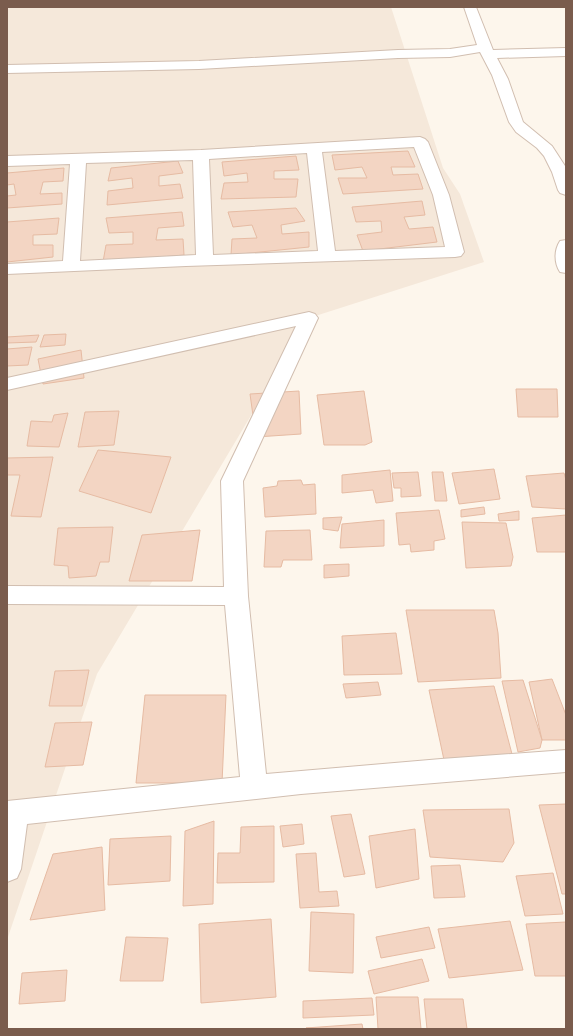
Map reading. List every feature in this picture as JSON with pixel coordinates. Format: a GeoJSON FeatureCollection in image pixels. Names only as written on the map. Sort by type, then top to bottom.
{"type":"FeatureCollection","features":[{"type":"Feature","properties":{"kind":"street"},"geometry":{"type":"LineString","coordinates":[[470,7],[487,50],[496,67],[517,124],[524,132],[550,153],[561,174],[566,190]]}},
{"type":"Feature","properties":{"kind":"street"},"geometry":{"type":"LineString","coordinates":[[7,69],[198,65],[487,50],[566,52]]}},
{"type":"Feature","properties":{"kind":"street"},"geometry":{"type":"LineString","coordinates":[[7,162],[201,155],[420,142],[440,195],[455,252],[7,269]]}},
{"type":"Feature","properties":{"kind":"street"},"geometry":{"type":"LineString","coordinates":[[314,148],[327,256]]}},
{"type":"Feature","properties":{"kind":"street"},"geometry":{"type":"LineString","coordinates":[[201,155],[205,261]]}},
{"type":"Feature","properties":{"kind":"street"},"geometry":{"type":"LineString","coordinates":[[71,266],[78,159]]}},
{"type":"Feature","properties":{"kind":"street"},"geometry":{"type":"LineString","coordinates":[[566,245],[564,256],[566,268]]}},
{"type":"Feature","properties":{"kind":"street"},"geometry":{"type":"LineString","coordinates":[[7,384],[309,318],[232,481],[236,596],[254,787]]}},
{"type":"Feature","properties":{"kind":"street"},"geometry":{"type":"LineString","coordinates":[[7,595],[236,596]]}},
{"type":"Feature","properties":{"kind":"street"},"geometry":{"type":"LineString","coordinates":[[7,869],[11,813],[254,787],[425,771],[566,761]]}},
{"type":"Feature","properties":{"kind":"shaded area"},"geometry":{"type":"Polygon","coordinates":[[[7,7],[391,7],[443,168],[460,194],[484,262],[309,318],[97,674],[7,940],[7,7]]]}},
{"type":"Feature","properties":{"kind":"building"},"geometry":{"type":"Polygon","coordinates":[[[408,151],[415,167],[391,167],[393,175],[418,174],[423,189],[343,194],[338,178],[367,178],[362,167],[335,170],[332,155],[408,151]]]}},
{"type":"Feature","properties":{"kind":"building"},"geometry":{"type":"Polygon","coordinates":[[[296,156],[299,170],[274,171],[274,179],[298,179],[296,197],[221,199],[224,183],[248,182],[247,173],[224,176],[222,162],[296,156]]]}},
{"type":"Feature","properties":{"kind":"building"},"geometry":{"type":"Polygon","coordinates":[[[178,161],[183,173],[159,176],[159,186],[180,184],[183,198],[107,205],[108,191],[133,188],[132,178],[108,181],[111,168],[178,161]]]}},
{"type":"Feature","properties":{"kind":"building"},"geometry":{"type":"Polygon","coordinates":[[[64,168],[63,181],[43,182],[40,194],[62,193],[62,204],[7,208],[7,196],[16,195],[14,184],[7,185],[7,173],[64,168]]]}},
{"type":"Feature","properties":{"kind":"building"},"geometry":{"type":"Polygon","coordinates":[[[422,201],[425,215],[404,217],[409,229],[433,227],[437,242],[363,251],[357,235],[382,232],[381,221],[356,222],[352,207],[422,201]]]}},
{"type":"Feature","properties":{"kind":"building"},"geometry":{"type":"Polygon","coordinates":[[[296,208],[305,221],[281,225],[282,234],[309,232],[309,247],[231,255],[232,239],[257,238],[252,225],[233,227],[228,212],[296,208]]]}},
{"type":"Feature","properties":{"kind":"building"},"geometry":{"type":"Polygon","coordinates":[[[182,212],[184,226],[158,228],[156,240],[183,239],[184,255],[103,262],[106,245],[133,244],[133,232],[109,233],[106,218],[182,212]]]}},
{"type":"Feature","properties":{"kind":"building"},"geometry":{"type":"Polygon","coordinates":[[[59,218],[57,234],[33,235],[33,245],[53,245],[53,257],[7,262],[7,222],[59,218]]]}},
{"type":"Feature","properties":{"kind":"building"},"geometry":{"type":"Polygon","coordinates":[[[66,334],[65,345],[40,347],[44,335],[66,334]]]}},
{"type":"Feature","properties":{"kind":"building"},"geometry":{"type":"Polygon","coordinates":[[[39,335],[36,342],[7,343],[7,337],[39,335]]]}},
{"type":"Feature","properties":{"kind":"building"},"geometry":{"type":"Polygon","coordinates":[[[32,347],[28,365],[7,366],[7,349],[32,347]]]}},
{"type":"Feature","properties":{"kind":"building"},"geometry":{"type":"Polygon","coordinates":[[[81,350],[84,378],[43,384],[38,359],[81,350]]]}},
{"type":"Feature","properties":{"kind":"building"},"geometry":{"type":"Polygon","coordinates":[[[516,389],[557,389],[558,417],[518,417],[516,389]]]}},
{"type":"Feature","properties":{"kind":"building"},"geometry":{"type":"Polygon","coordinates":[[[299,391],[301,434],[256,437],[250,394],[299,391]]]}},
{"type":"Feature","properties":{"kind":"building"},"geometry":{"type":"Polygon","coordinates":[[[364,391],[372,442],[365,445],[324,445],[317,395],[364,391]]]}},
{"type":"Feature","properties":{"kind":"building"},"geometry":{"type":"Polygon","coordinates":[[[119,411],[114,445],[78,447],[85,412],[119,411]]]}},
{"type":"Feature","properties":{"kind":"building"},"geometry":{"type":"Polygon","coordinates":[[[68,413],[59,447],[27,446],[31,421],[52,422],[54,415],[68,413]]]}},
{"type":"Feature","properties":{"kind":"building"},"geometry":{"type":"Polygon","coordinates":[[[98,450],[171,457],[151,513],[79,491],[98,450]]]}},
{"type":"Feature","properties":{"kind":"building"},"geometry":{"type":"Polygon","coordinates":[[[53,457],[41,517],[11,516],[20,475],[7,475],[7,458],[53,457]]]}},
{"type":"Feature","properties":{"kind":"building"},"geometry":{"type":"Polygon","coordinates":[[[494,469],[500,499],[459,504],[452,473],[494,469]]]}},
{"type":"Feature","properties":{"kind":"building"},"geometry":{"type":"Polygon","coordinates":[[[390,470],[393,501],[376,503],[373,490],[342,493],[342,475],[390,470]]]}},
{"type":"Feature","properties":{"kind":"building"},"geometry":{"type":"Polygon","coordinates":[[[418,472],[421,496],[401,497],[401,488],[394,488],[392,473],[418,472]]]}},
{"type":"Feature","properties":{"kind":"building"},"geometry":{"type":"Polygon","coordinates":[[[432,472],[443,472],[447,501],[435,501],[432,472]]]}},
{"type":"Feature","properties":{"kind":"building"},"geometry":{"type":"Polygon","coordinates":[[[564,473],[566,480],[566,509],[532,507],[526,476],[564,473]]]}},
{"type":"Feature","properties":{"kind":"building"},"geometry":{"type":"Polygon","coordinates":[[[301,480],[303,485],[315,484],[316,514],[265,517],[263,488],[277,486],[278,481],[301,480]]]}},
{"type":"Feature","properties":{"kind":"building"},"geometry":{"type":"Polygon","coordinates":[[[484,507],[485,514],[461,517],[461,510],[484,507]]]}},
{"type":"Feature","properties":{"kind":"building"},"geometry":{"type":"Polygon","coordinates":[[[439,510],[445,539],[434,541],[434,550],[411,552],[410,544],[399,545],[396,513],[439,510]]]}},
{"type":"Feature","properties":{"kind":"building"},"geometry":{"type":"Polygon","coordinates":[[[519,511],[519,520],[499,521],[498,514],[519,511]]]}},
{"type":"Feature","properties":{"kind":"building"},"geometry":{"type":"Polygon","coordinates":[[[566,515],[566,552],[537,552],[532,518],[566,515]]]}},
{"type":"Feature","properties":{"kind":"building"},"geometry":{"type":"Polygon","coordinates":[[[342,517],[338,531],[323,529],[323,518],[342,517]]]}},
{"type":"Feature","properties":{"kind":"building"},"geometry":{"type":"Polygon","coordinates":[[[384,520],[384,546],[340,548],[342,524],[384,520]]]}},
{"type":"Feature","properties":{"kind":"building"},"geometry":{"type":"Polygon","coordinates":[[[462,522],[506,523],[513,557],[511,566],[466,568],[462,522]]]}},
{"type":"Feature","properties":{"kind":"building"},"geometry":{"type":"Polygon","coordinates":[[[113,527],[109,562],[100,562],[96,576],[69,578],[68,566],[54,565],[58,528],[113,527]]]}},
{"type":"Feature","properties":{"kind":"building"},"geometry":{"type":"Polygon","coordinates":[[[200,530],[192,581],[129,581],[142,535],[200,530]]]}},
{"type":"Feature","properties":{"kind":"building"},"geometry":{"type":"Polygon","coordinates":[[[310,530],[312,560],[283,560],[281,567],[264,567],[266,531],[310,530]]]}},
{"type":"Feature","properties":{"kind":"building"},"geometry":{"type":"Polygon","coordinates":[[[349,564],[349,576],[324,578],[324,565],[349,564]]]}},
{"type":"Feature","properties":{"kind":"building"},"geometry":{"type":"Polygon","coordinates":[[[406,610],[494,610],[498,633],[501,678],[418,682],[406,610]]]}},
{"type":"Feature","properties":{"kind":"building"},"geometry":{"type":"Polygon","coordinates":[[[396,633],[402,674],[344,675],[342,636],[396,633]]]}},
{"type":"Feature","properties":{"kind":"building"},"geometry":{"type":"Polygon","coordinates":[[[89,670],[82,706],[49,706],[55,671],[89,670]]]}},
{"type":"Feature","properties":{"kind":"building"},"geometry":{"type":"Polygon","coordinates":[[[552,679],[566,715],[566,740],[542,740],[529,682],[552,679]]]}},
{"type":"Feature","properties":{"kind":"building"},"geometry":{"type":"Polygon","coordinates":[[[523,680],[542,740],[540,748],[518,752],[502,681],[523,680]]]}},
{"type":"Feature","properties":{"kind":"building"},"geometry":{"type":"Polygon","coordinates":[[[378,682],[381,695],[346,698],[343,684],[378,682]]]}},
{"type":"Feature","properties":{"kind":"building"},"geometry":{"type":"Polygon","coordinates":[[[494,686],[512,754],[444,760],[429,690],[494,686]]]}},
{"type":"Feature","properties":{"kind":"building"},"geometry":{"type":"Polygon","coordinates":[[[145,695],[226,695],[222,783],[136,783],[145,695]]]}},
{"type":"Feature","properties":{"kind":"building"},"geometry":{"type":"Polygon","coordinates":[[[92,722],[83,765],[45,767],[55,723],[92,722]]]}},
{"type":"Feature","properties":{"kind":"building"},"geometry":{"type":"Polygon","coordinates":[[[566,804],[566,894],[562,894],[539,805],[566,804]]]}},
{"type":"Feature","properties":{"kind":"building"},"geometry":{"type":"Polygon","coordinates":[[[509,809],[514,843],[503,862],[430,857],[423,810],[509,809]]]}},
{"type":"Feature","properties":{"kind":"building"},"geometry":{"type":"Polygon","coordinates":[[[351,814],[365,874],[344,877],[331,816],[351,814]]]}},
{"type":"Feature","properties":{"kind":"building"},"geometry":{"type":"Polygon","coordinates":[[[214,821],[213,904],[183,906],[185,831],[214,821]]]}},
{"type":"Feature","properties":{"kind":"building"},"geometry":{"type":"Polygon","coordinates":[[[302,824],[304,844],[283,847],[280,826],[302,824]]]}},
{"type":"Feature","properties":{"kind":"building"},"geometry":{"type":"Polygon","coordinates":[[[274,826],[274,882],[217,883],[218,853],[240,853],[241,827],[274,826]]]}},
{"type":"Feature","properties":{"kind":"building"},"geometry":{"type":"Polygon","coordinates":[[[415,829],[419,879],[376,888],[369,836],[415,829]]]}},
{"type":"Feature","properties":{"kind":"building"},"geometry":{"type":"Polygon","coordinates":[[[171,836],[170,881],[108,885],[110,839],[171,836]]]}},
{"type":"Feature","properties":{"kind":"building"},"geometry":{"type":"Polygon","coordinates":[[[102,847],[105,910],[30,920],[53,854],[102,847]]]}},
{"type":"Feature","properties":{"kind":"building"},"geometry":{"type":"Polygon","coordinates":[[[316,853],[319,892],[337,891],[339,906],[300,908],[296,854],[316,853]]]}},
{"type":"Feature","properties":{"kind":"building"},"geometry":{"type":"Polygon","coordinates":[[[460,865],[465,897],[434,898],[431,866],[460,865]]]}},
{"type":"Feature","properties":{"kind":"building"},"geometry":{"type":"Polygon","coordinates":[[[553,873],[563,914],[525,916],[516,876],[553,873]]]}},
{"type":"Feature","properties":{"kind":"building"},"geometry":{"type":"Polygon","coordinates":[[[311,912],[354,914],[353,973],[309,971],[311,912]]]}},
{"type":"Feature","properties":{"kind":"building"},"geometry":{"type":"Polygon","coordinates":[[[271,919],[276,997],[201,1003],[199,924],[271,919]]]}},
{"type":"Feature","properties":{"kind":"building"},"geometry":{"type":"Polygon","coordinates":[[[510,921],[523,970],[449,978],[438,929],[510,921]]]}},
{"type":"Feature","properties":{"kind":"building"},"geometry":{"type":"Polygon","coordinates":[[[566,922],[566,976],[535,976],[526,924],[566,922]]]}},
{"type":"Feature","properties":{"kind":"building"},"geometry":{"type":"Polygon","coordinates":[[[429,927],[435,948],[381,958],[376,937],[429,927]]]}},
{"type":"Feature","properties":{"kind":"building"},"geometry":{"type":"Polygon","coordinates":[[[126,937],[168,938],[163,981],[120,981],[126,937]]]}},
{"type":"Feature","properties":{"kind":"building"},"geometry":{"type":"Polygon","coordinates":[[[422,959],[429,981],[374,994],[368,971],[422,959]]]}},
{"type":"Feature","properties":{"kind":"building"},"geometry":{"type":"Polygon","coordinates":[[[67,970],[65,1001],[19,1004],[22,973],[67,970]]]}},
{"type":"Feature","properties":{"kind":"building"},"geometry":{"type":"Polygon","coordinates":[[[376,997],[418,997],[421,1029],[378,1029],[376,997]]]}},
{"type":"Feature","properties":{"kind":"building"},"geometry":{"type":"Polygon","coordinates":[[[372,998],[374,1015],[303,1018],[303,1001],[372,998]]]}},
{"type":"Feature","properties":{"kind":"building"},"geometry":{"type":"Polygon","coordinates":[[[424,999],[463,999],[467,1029],[427,1029],[424,999]]]}},
{"type":"Feature","properties":{"kind":"building"},"geometry":{"type":"Polygon","coordinates":[[[362,1024],[363,1029],[306,1028],[362,1024]]]}}]}
